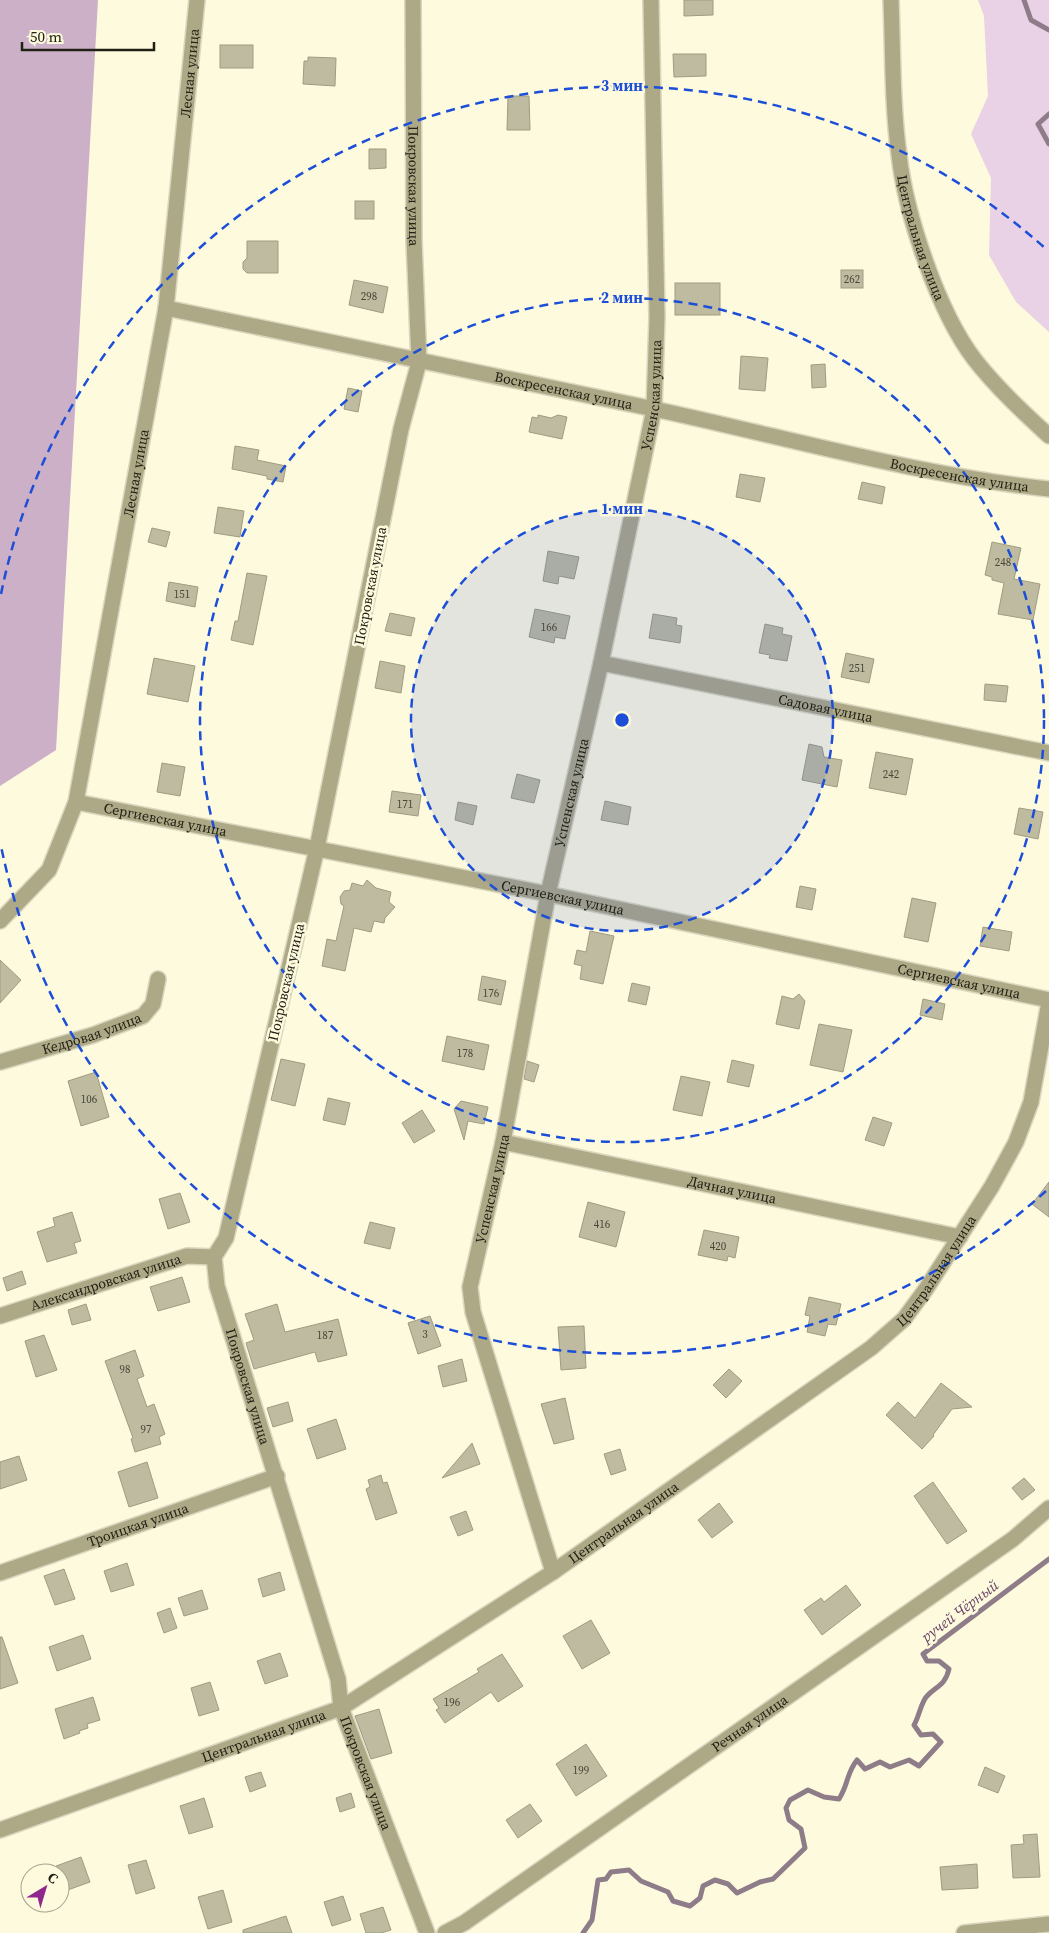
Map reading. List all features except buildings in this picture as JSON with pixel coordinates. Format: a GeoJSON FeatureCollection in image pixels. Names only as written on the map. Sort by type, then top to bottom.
{"type":"FeatureCollection","features":[{"type":"Feature","properties":{"kind":"street","name":"Лесная улица"},"geometry":{"type":"LineString","coordinates":[[0,920],[49,870],[76,802],[166,308],[198,0]]}},
{"type":"Feature","properties":{"kind":"street","name":"Покровская улица"},"geometry":{"type":"LineString","coordinates":[[413,0],[414,241],[419,362],[401,429],[317,848],[226,1238],[214,1257],[217,1286],[338,1679],[341,1708],[427,1933]]}},
{"type":"Feature","properties":{"kind":"street","name":"Успенская улица"},"geometry":{"type":"LineString","coordinates":[[552,1572],[473,1312],[470,1287],[502,1142],[548,894],[601,663],[654,409],[657,317],[651,0]]}},
{"type":"Feature","properties":{"kind":"street","name":"Центральная улица"},"geometry":{"type":"LineString","coordinates":[[890,0],[899,156],[907,198],[922,246],[940,294],[959,336],[998,386],[1049,436]]}},
{"type":"Feature","properties":{"kind":"street","name":"Воскресенская улица"},"geometry":{"type":"LineString","coordinates":[[166,308],[419,362],[654,409],[917,468],[1049,489]]}},
{"type":"Feature","properties":{"kind":"street","name":"Садовая улица"},"geometry":{"type":"LineString","coordinates":[[601,663],[1049,754]]}},
{"type":"Feature","properties":{"kind":"street","name":"Сергиевская улица"},"geometry":{"type":"LineString","coordinates":[[76,802],[548,894],[1049,1001]]}},
{"type":"Feature","properties":{"kind":"street","name":"Кедровая улица"},"geometry":{"type":"LineString","coordinates":[[0,1062],[93,1035],[143,1016],[153,1004],[158,979]]}},
{"type":"Feature","properties":{"kind":"street","name":"Центральная улица"},"geometry":{"type":"LineString","coordinates":[[0,1830],[341,1708],[552,1572],[871,1348],[904,1319],[960,1237],[1016,1142],[1032,1102],[1049,1001]]}},
{"type":"Feature","properties":{"kind":"street","name":"Дачная улица"},"geometry":{"type":"LineString","coordinates":[[502,1142],[960,1237]]}},
{"type":"Feature","properties":{"kind":"street","name":"Александровская улица"},"geometry":{"type":"LineString","coordinates":[[0,1316],[187,1256],[214,1257]]}},
{"type":"Feature","properties":{"kind":"street","name":"Троицкая улица"},"geometry":{"type":"LineString","coordinates":[[0,1573],[276,1476]]}},
{"type":"Feature","properties":{"kind":"street","name":"Речная улица"},"geometry":{"type":"LineString","coordinates":[[445,1933],[464,1923],[1005,1544],[1049,1508]]}},
{"type":"Feature","properties":{"kind":"street"},"geometry":{"type":"LineString","coordinates":[[964,1933],[1049,1924]]}},
{"type":"Feature","properties":{"kind":"shaded area"},"geometry":{"type":"Polygon","coordinates":[[[0,0],[98,0],[56,750],[0,786],[0,0]]]}},
{"type":"Feature","properties":{"kind":"shaded area"},"geometry":{"type":"Polygon","coordinates":[[[978,0],[1049,0],[1049,332],[1016,302],[989,255],[991,178],[971,134],[988,96],[984,16],[978,0]]]}},
{"type":"Feature","properties":{"kind":"waterway","name":"ручей Чёрный"},"geometry":{"type":"LineString","coordinates":[[1024,0],[1031,20],[1049,30]]}},
{"type":"Feature","properties":{"kind":"waterway","name":"ручей Чёрный"},"geometry":{"type":"LineString","coordinates":[[1049,114],[1038,124],[1049,144]]}},
{"type":"Feature","properties":{"kind":"waterway","name":"ручей Чёрный"},"geometry":{"type":"LineString","coordinates":[[583,1933],[592,1920],[598,1880],[606,1879],[611,1872],[629,1870],[641,1881],[668,1892],[673,1901],[690,1906],[700,1898],[703,1886],[715,1880],[728,1884],[737,1893],[760,1882],[773,1879],[805,1848],[801,1829],[789,1820],[786,1808],[790,1800],[808,1790],[824,1797],[839,1799],[857,1760],[865,1769],[880,1762],[890,1767],[909,1760],[919,1766],[941,1742],[933,1734],[921,1735],[914,1725],[925,1699],[943,1682],[949,1669],[939,1661],[927,1661],[923,1654],[1049,1559]]}}]}
